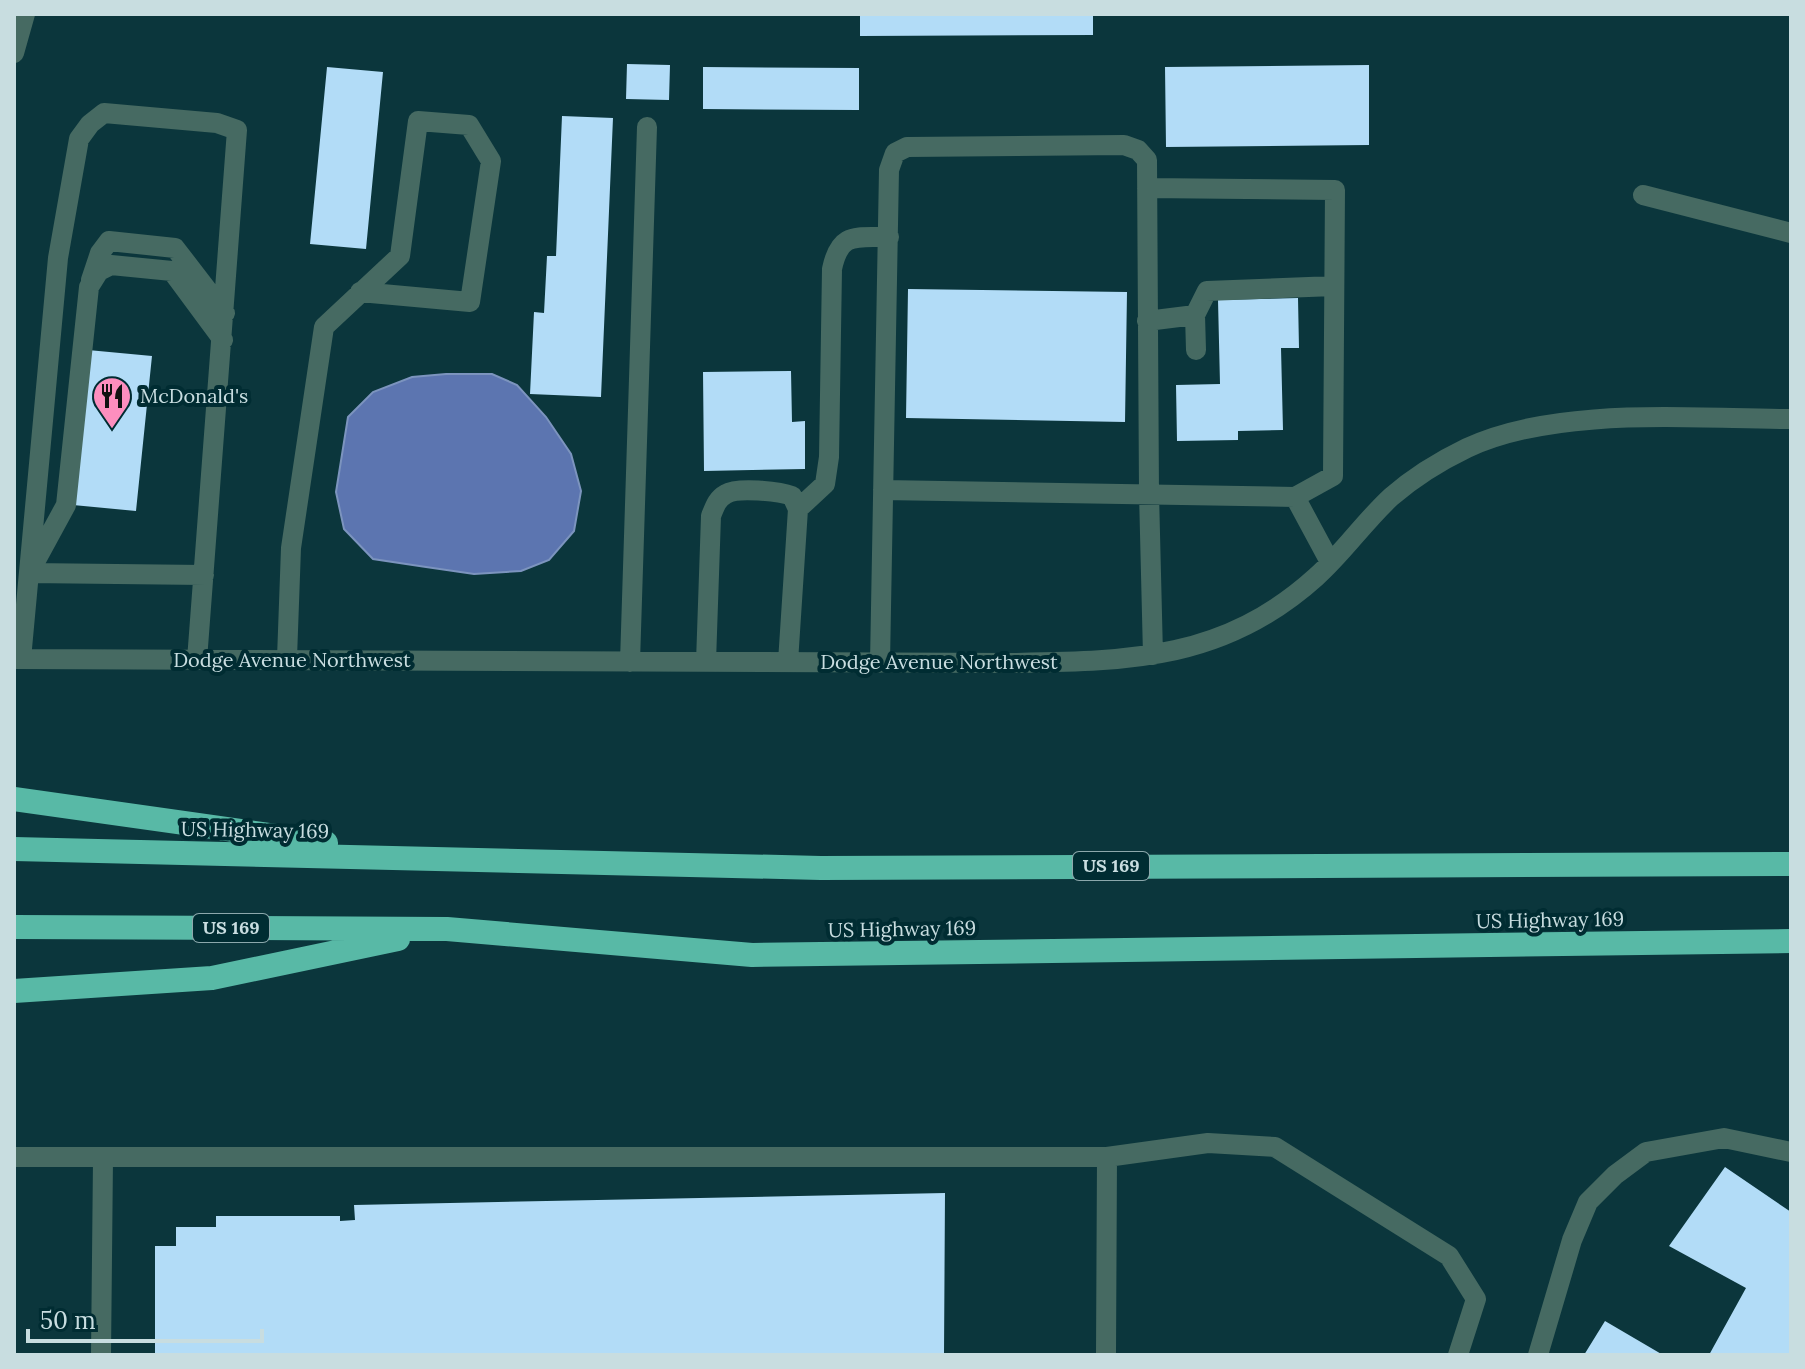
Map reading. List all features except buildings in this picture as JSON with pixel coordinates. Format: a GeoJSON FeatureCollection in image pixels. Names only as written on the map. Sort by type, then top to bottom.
{"type":"FeatureCollection","features":[{"type":"Feature","properties":{"kind":"highway"},"geometry":{"type":"LineString","coordinates":[[14,799],[431,858]]}},
{"type":"Feature","properties":{"kind":"highway","name":"US Highway 169"},"geometry":{"type":"LineString","coordinates":[[14,849],[821,868],[1791,864]]}},
{"type":"Feature","properties":{"kind":"highway","name":"US Highway 169"},"geometry":{"type":"LineString","coordinates":[[14,927],[447,929],[752,955],[1791,941]]}},
{"type":"Feature","properties":{"kind":"highway"},"geometry":{"type":"LineString","coordinates":[[14,991],[212,978],[447,929]]}},
{"type":"Feature","properties":{"kind":"street"},"geometry":{"type":"LineString","coordinates":[[14,53],[25,14]]}},
{"type":"Feature","properties":{"kind":"street"},"geometry":{"type":"LineString","coordinates":[[18,659],[29,573],[58,258],[79,139],[90,124],[104,113],[217,123],[237,130],[197,660]]}},
{"type":"Feature","properties":{"kind":"street"},"geometry":{"type":"LineString","coordinates":[[287,658],[291,548],[324,327],[360,292],[400,256],[418,121],[469,125],[491,161],[470,302],[360,292]]}},
{"type":"Feature","properties":{"kind":"street"},"geometry":{"type":"LineString","coordinates":[[630,662],[647,127]]}},
{"type":"Feature","properties":{"kind":"street"},"geometry":{"type":"LineString","coordinates":[[880,663],[889,170],[895,153],[907,147],[1124,145],[1138,150],[1147,160],[1153,655]]}},
{"type":"Feature","properties":{"kind":"street"},"geometry":{"type":"LineString","coordinates":[[883,490],[1295,497],[1333,476],[1335,190],[1147,188]]}},
{"type":"Feature","properties":{"kind":"street"},"geometry":{"type":"LineString","coordinates":[[1643,195],[1791,233]]}},
{"type":"Feature","properties":{"kind":"street"},"geometry":{"type":"LineString","coordinates":[[798,509],[825,484],[829,457],[832,269],[836,250],[850,238],[889,237]]}},
{"type":"Feature","properties":{"kind":"street"},"geometry":{"type":"LineString","coordinates":[[29,573],[66,505],[89,287],[100,253],[109,241],[175,248],[225,313]]}},
{"type":"Feature","properties":{"kind":"street"},"geometry":{"type":"LineString","coordinates":[[89,287],[99,271],[111,265],[172,271],[223,340]]}},
{"type":"Feature","properties":{"kind":"street"},"geometry":{"type":"LineString","coordinates":[[1196,350],[1195,315],[1207,291],[1334,286]]}},
{"type":"Feature","properties":{"kind":"street"},"geometry":{"type":"LineString","coordinates":[[1147,321],[1195,315]]}},
{"type":"Feature","properties":{"kind":"street","name":"Dodge Avenue Northwest"},"geometry":{"type":"LineString","coordinates":[[18,659],[880,663],[1096,662],[1153,655],[1201,645],[1246,625],[1288,599],[1317,576],[1391,498],[1428,469],[1469,447],[1513,432],[1560,423],[1610,419],[1791,419]]}},
{"type":"Feature","properties":{"kind":"street"},"geometry":{"type":"LineString","coordinates":[[706,662],[711,516],[717,501],[729,491],[780,492],[792,496],[798,509],[788,662]]}},
{"type":"Feature","properties":{"kind":"street"},"geometry":{"type":"LineString","coordinates":[[1295,497],[1330,562]]}},
{"type":"Feature","properties":{"kind":"street"},"geometry":{"type":"LineString","coordinates":[[29,573],[204,575]]}},
{"type":"Feature","properties":{"kind":"street"},"geometry":{"type":"LineString","coordinates":[[1538,1355],[1572,1240],[1588,1202],[1615,1175],[1646,1152],[1724,1138],[1791,1152]]}},
{"type":"Feature","properties":{"kind":"street"},"geometry":{"type":"LineString","coordinates":[[14,1157],[1107,1157],[1208,1143],[1275,1147],[1449,1256],[1476,1299],[1458,1355]]}},
{"type":"Feature","properties":{"kind":"street"},"geometry":{"type":"LineString","coordinates":[[1106,1355],[1107,1157]]}},
{"type":"Feature","properties":{"kind":"street"},"geometry":{"type":"LineString","coordinates":[[101,1355],[103,1159]]}},
{"type":"Feature","properties":{"kind":"water"},"geometry":{"type":"Polygon","coordinates":[[[492,374],[517,385],[546,417],[571,454],[581,491],[574,531],[549,560],[521,571],[474,574],[373,559],[344,529],[336,492],[348,417],[373,392],[412,377],[492,374]]]}},
{"type":"Feature","properties":{"kind":"place","name":"McDonald's"},"geometry":{"type":"Point","coordinates":[112,430]}}]}
